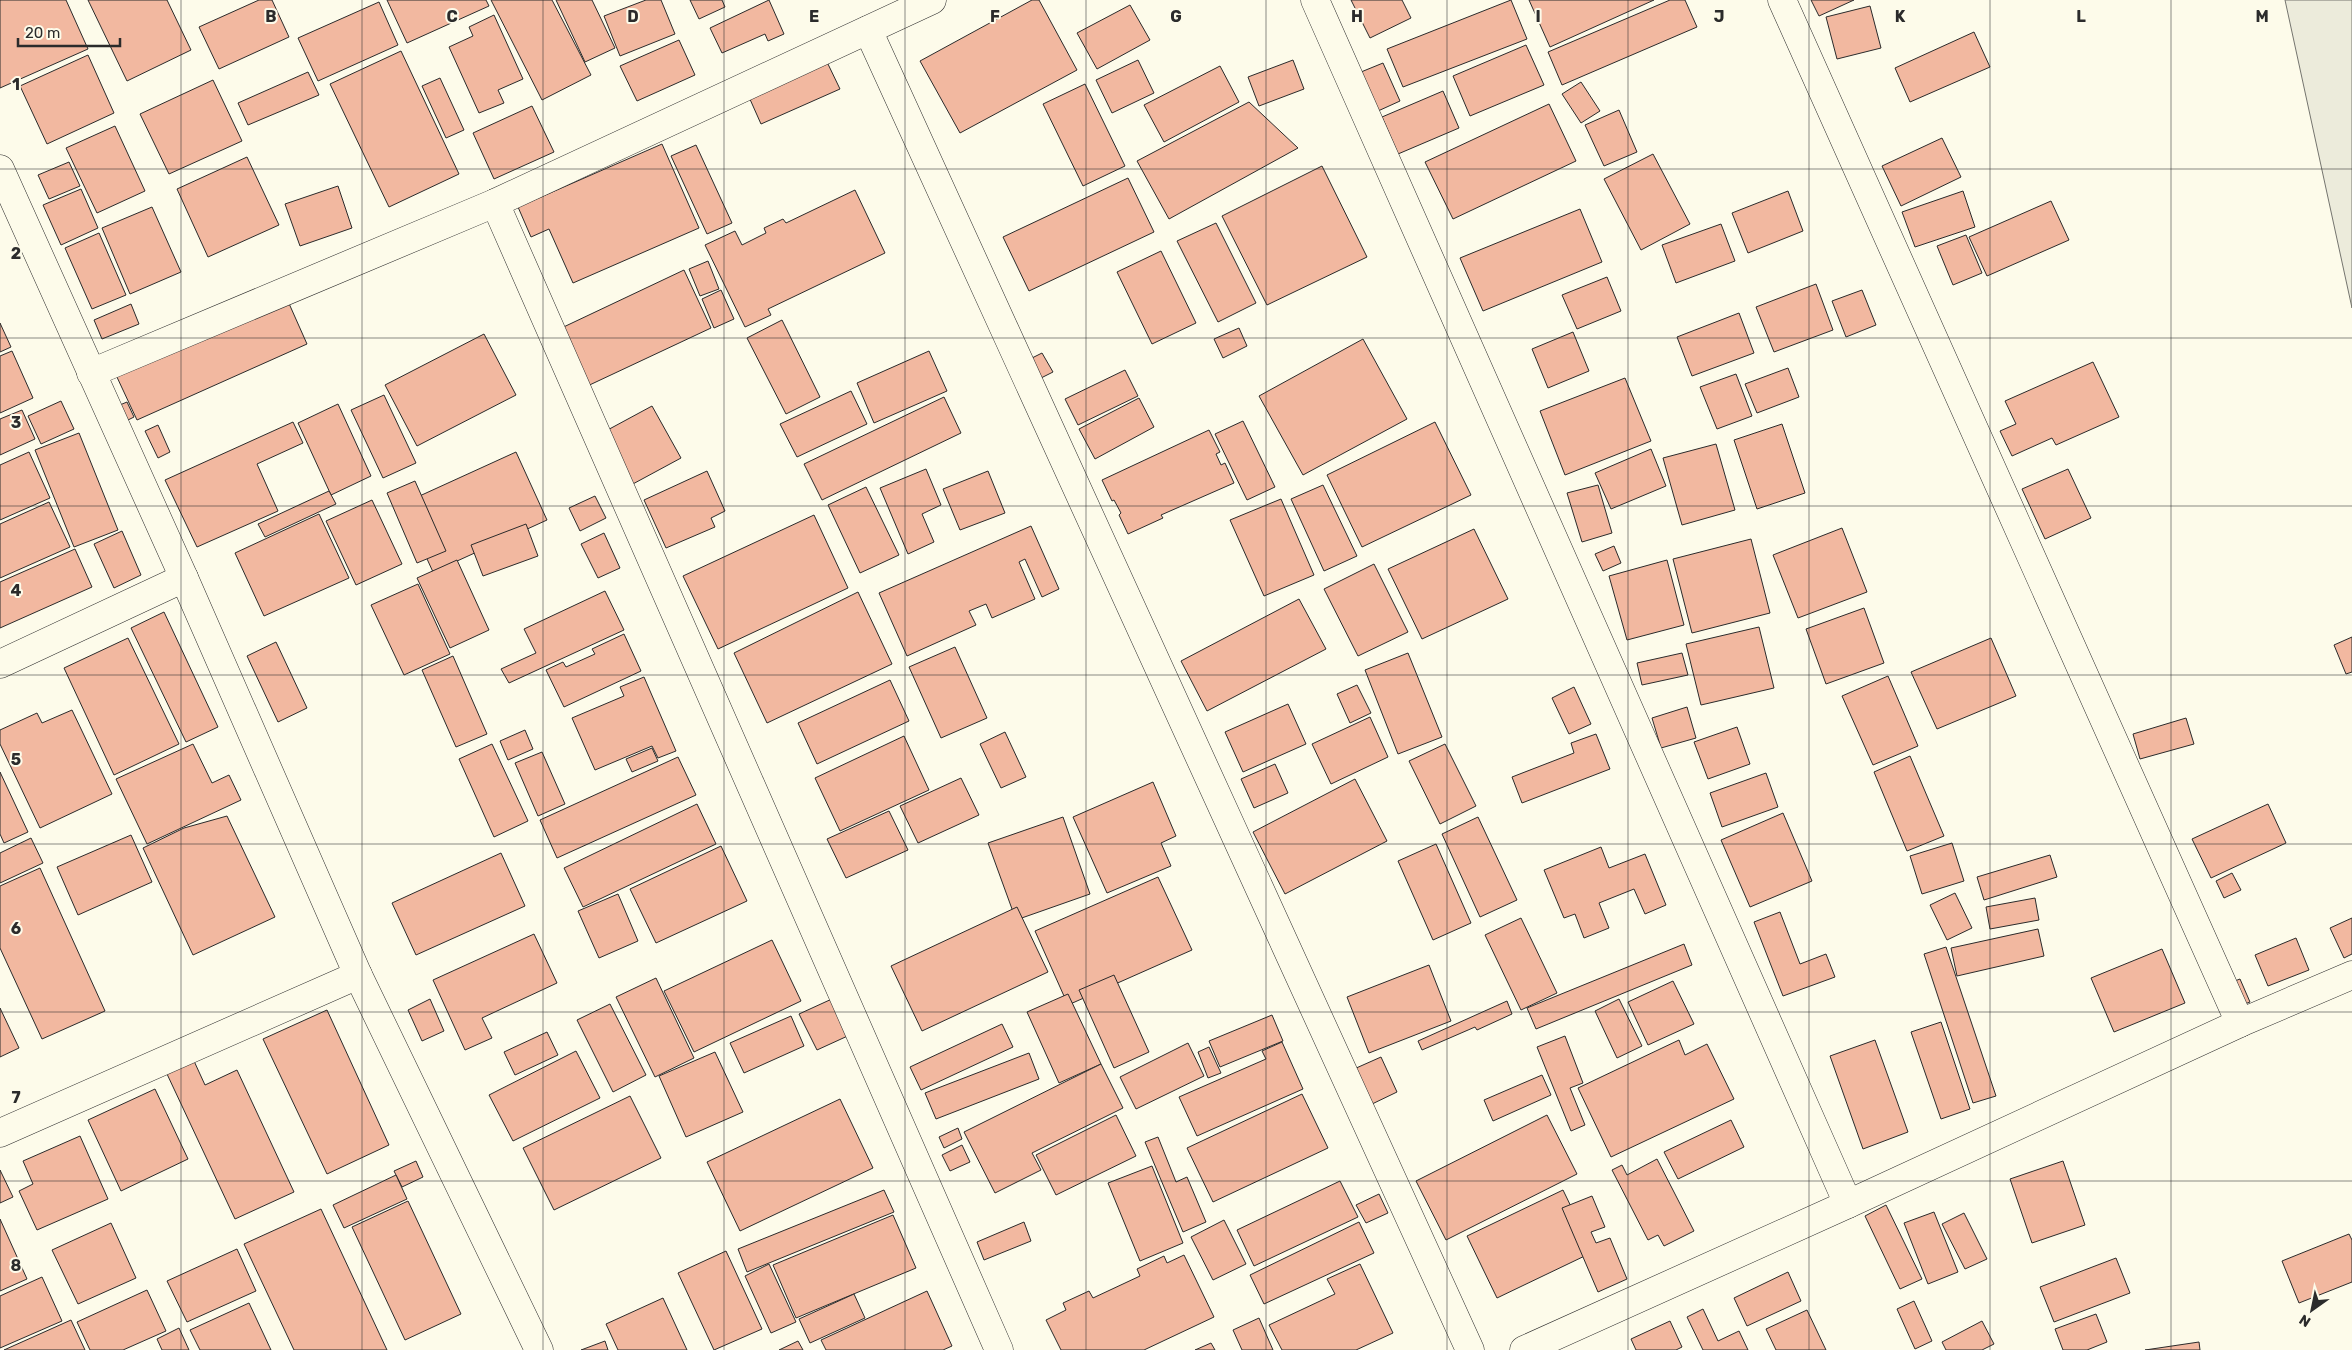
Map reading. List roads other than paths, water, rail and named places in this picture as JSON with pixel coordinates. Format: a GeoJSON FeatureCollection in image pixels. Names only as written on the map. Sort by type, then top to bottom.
{"type":"FeatureCollection","features":[{"type":"Feature","properties":{"kind":"street"},"geometry":{"type":"LineString","coordinates":[[91,373],[495,203],[932,0]]}},
{"type":"Feature","properties":{"kind":"street"},"geometry":{"type":"LineString","coordinates":[[1315,0],[1848,1204]]}},
{"type":"Feature","properties":{"kind":"street"},"geometry":{"type":"LineString","coordinates":[[1782,0],[2240,1023]]}},
{"type":"Feature","properties":{"kind":"street"},"geometry":{"type":"LineString","coordinates":[[868,30],[1470,1350]]}},
{"type":"Feature","properties":{"kind":"street"},"geometry":{"type":"LineString","coordinates":[[0,169],[8,209],[91,373],[184,578],[358,975],[538,1350]]}},
{"type":"Feature","properties":{"kind":"street"},"geometry":{"type":"LineString","coordinates":[[495,203],[999,1350]]}},
{"type":"Feature","properties":{"kind":"street"},"geometry":{"type":"LineString","coordinates":[[0,664],[184,578]]}},
{"type":"Feature","properties":{"kind":"street"},"geometry":{"type":"LineString","coordinates":[[0,1133],[358,975]]}},
{"type":"Feature","properties":{"kind":"street"},"geometry":{"type":"LineString","coordinates":[[1524,1350],[1848,1204],[2240,1023],[2352,975]]}}]}
